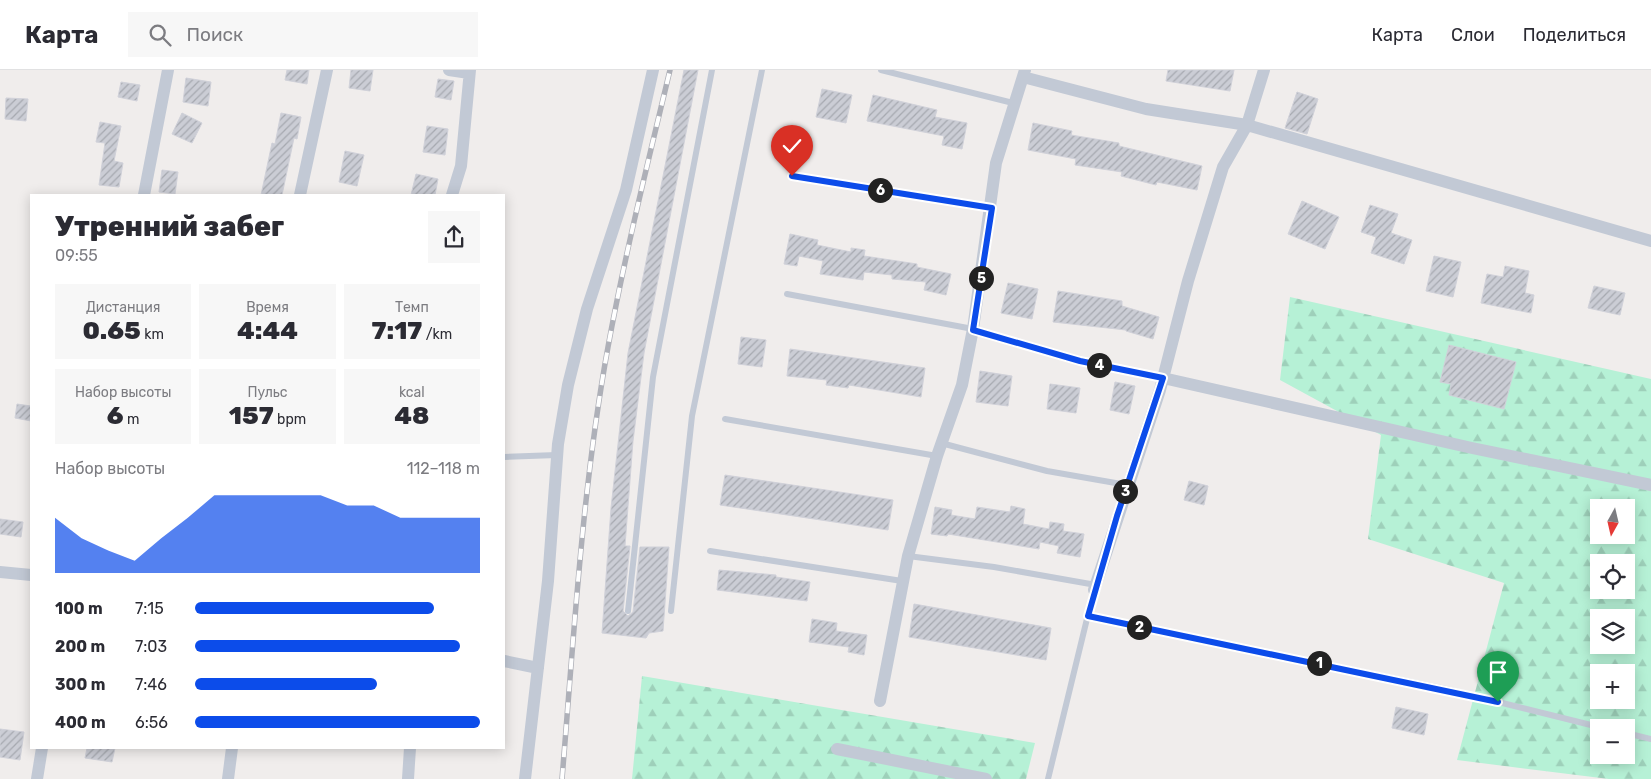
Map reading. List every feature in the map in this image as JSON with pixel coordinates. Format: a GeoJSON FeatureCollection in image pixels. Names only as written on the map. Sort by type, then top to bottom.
{"type":"FeatureCollection","features":[{"type":"Feature","properties":{"kind":"street"},"geometry":{"type":"LineString","coordinates":[[144,194],[168,70]]}},
{"type":"Feature","properties":{"kind":"street"},"geometry":{"type":"LineString","coordinates":[[300,194],[327,70]]}},
{"type":"Feature","properties":{"kind":"street"},"geometry":{"type":"LineString","coordinates":[[449,70],[469,72],[461,166],[452,194]]}},
{"type":"Feature","properties":{"kind":"street"},"geometry":{"type":"LineString","coordinates":[[525,779],[548,582],[558,455],[568,385],[587,309],[626,190],[653,70]]}},
{"type":"Feature","properties":{"kind":"street"},"geometry":{"type":"LineString","coordinates":[[1095,588],[1163,378],[1188,281],[1223,167],[1248,125],[1264,70]]}},
{"type":"Feature","properties":{"kind":"street"},"geometry":{"type":"LineString","coordinates":[[880,701],[908,556],[939,450],[962,385],[973,330],[992,208],[996,163],[1013,102],[1024,73],[1146,109],[1248,125],[1651,241]]}},
{"type":"Feature","properties":{"kind":"street"},"geometry":{"type":"LineString","coordinates":[[1163,378],[1472,448],[1651,485]]}},
{"type":"Feature","properties":{"kind":"street"},"geometry":{"type":"LineString","coordinates":[[0,572],[30,575]]}},
{"type":"Feature","properties":{"kind":"street"},"geometry":{"type":"LineString","coordinates":[[505,661],[538,668]]}},
{"type":"Feature","properties":{"kind":"street"},"geometry":{"type":"LineString","coordinates":[[37,779],[42,749]]}},
{"type":"Feature","properties":{"kind":"street"},"geometry":{"type":"LineString","coordinates":[[228,779],[232,749]]}},
{"type":"Feature","properties":{"kind":"street"},"geometry":{"type":"LineString","coordinates":[[408,779],[410,749]]}},
{"type":"Feature","properties":{"kind":"street"},"geometry":{"type":"LineString","coordinates":[[838,749],[986,779]]}},
{"type":"Feature","properties":{"kind":"lane"},"geometry":{"type":"LineString","coordinates":[[628,611],[653,377],[712,70]]}},
{"type":"Feature","properties":{"kind":"lane"},"geometry":{"type":"LineString","coordinates":[[671,612],[692,416],[762,70]]}},
{"type":"Feature","properties":{"kind":"lane"},"geometry":{"type":"LineString","coordinates":[[881,70],[1013,102]]}},
{"type":"Feature","properties":{"kind":"lane"},"geometry":{"type":"LineString","coordinates":[[792,176],[992,208]]}},
{"type":"Feature","properties":{"kind":"lane"},"geometry":{"type":"LineString","coordinates":[[786,294],[973,330],[1080,361],[1163,378]]}},
{"type":"Feature","properties":{"kind":"lane"},"geometry":{"type":"LineString","coordinates":[[725,419],[939,450],[1047,471],[1128,484]]}},
{"type":"Feature","properties":{"kind":"lane"},"geometry":{"type":"LineString","coordinates":[[505,457],[558,455]]}},
{"type":"Feature","properties":{"kind":"lane"},"geometry":{"type":"LineString","coordinates":[[710,551],[902,581]]}},
{"type":"Feature","properties":{"kind":"lane"},"geometry":{"type":"LineString","coordinates":[[908,556],[994,567],[1095,588],[1048,779]]}},
{"type":"Feature","properties":{"kind":"lane"},"geometry":{"type":"LineString","coordinates":[[1088,616],[1446,689],[1590,725]]}},
{"type":"Feature","properties":{"kind":"lane"},"geometry":{"type":"LineString","coordinates":[[1635,735],[1651,739]]}},
{"type":"Feature","properties":{"kind":"green space"},"geometry":{"type":"Polygon","coordinates":[[[1290,297],[1651,379],[1651,779],[1609,779],[1457,760],[1504,583],[1368,539],[1381,435],[1280,380],[1290,297]]]}},
{"type":"Feature","properties":{"kind":"green space"},"geometry":{"type":"Polygon","coordinates":[[[642,676],[1035,743],[1026,779],[632,779],[642,676]]]}},
{"type":"Feature","properties":{"kind":"building"},"geometry":{"type":"Polygon","coordinates":[[[287,70],[309,70],[307,84],[285,80],[287,70]]]}},
{"type":"Feature","properties":{"kind":"building"},"geometry":{"type":"Polygon","coordinates":[[[351,70],[373,70],[370,91],[349,88],[351,70]]]}},
{"type":"Feature","properties":{"kind":"building"},"geometry":{"type":"Polygon","coordinates":[[[684,70],[698,70],[644,353],[633,441],[625,546],[630,546],[623,611],[628,616],[633,612],[640,547],[669,547],[663,631],[649,633],[646,638],[602,633],[611,508],[628,353],[684,70]]]}},
{"type":"Feature","properties":{"kind":"building"},"geometry":{"type":"Polygon","coordinates":[[[1168,70],[1234,70],[1230,91],[1166,81],[1168,70]]]}},
{"type":"Feature","properties":{"kind":"building"},"geometry":{"type":"Polygon","coordinates":[[[186,78],[211,82],[208,106],[183,102],[186,78]]]}},
{"type":"Feature","properties":{"kind":"building"},"geometry":{"type":"Polygon","coordinates":[[[438,79],[454,81],[451,100],[435,97],[438,79]]]}},
{"type":"Feature","properties":{"kind":"building"},"geometry":{"type":"Polygon","coordinates":[[[121,82],[140,85],[137,101],[118,97],[121,82]]]}},
{"type":"Feature","properties":{"kind":"building"},"geometry":{"type":"Polygon","coordinates":[[[822,89],[852,95],[846,123],[816,117],[822,89]]]}},
{"type":"Feature","properties":{"kind":"building"},"geometry":{"type":"Polygon","coordinates":[[[1297,92],[1318,99],[1307,134],[1285,128],[1297,92]]]}},
{"type":"Feature","properties":{"kind":"building"},"geometry":{"type":"Polygon","coordinates":[[[873,95],[937,110],[935,117],[967,123],[962,149],[942,145],[944,136],[867,121],[873,95]]]}},
{"type":"Feature","properties":{"kind":"building"},"geometry":{"type":"Polygon","coordinates":[[[6,98],[28,99],[26,121],[5,119],[6,98]]]}},
{"type":"Feature","properties":{"kind":"building"},"geometry":{"type":"Polygon","coordinates":[[[182,113],[202,123],[192,143],[172,134],[182,113]]]}},
{"type":"Feature","properties":{"kind":"building"},"geometry":{"type":"Polygon","coordinates":[[[281,113],[301,117],[297,139],[294,138],[282,194],[261,194],[272,143],[275,144],[281,113]]]}},
{"type":"Feature","properties":{"kind":"building"},"geometry":{"type":"Polygon","coordinates":[[[100,122],[121,126],[114,161],[123,163],[119,187],[99,185],[105,143],[96,142],[100,122]]]}},
{"type":"Feature","properties":{"kind":"building"},"geometry":{"type":"Polygon","coordinates":[[[1033,123],[1072,131],[1071,135],[1119,143],[1119,146],[1202,166],[1197,190],[1157,182],[1156,185],[1121,176],[1122,172],[1075,165],[1076,159],[1028,150],[1033,123]]]}},
{"type":"Feature","properties":{"kind":"building"},"geometry":{"type":"Polygon","coordinates":[[[427,126],[448,129],[445,155],[423,152],[427,126]]]}},
{"type":"Feature","properties":{"kind":"building"},"geometry":{"type":"Polygon","coordinates":[[[345,151],[364,155],[357,186],[339,182],[345,151]]]}},
{"type":"Feature","properties":{"kind":"building"},"geometry":{"type":"Polygon","coordinates":[[[162,170],[178,172],[175,194],[159,192],[162,170]]]}},
{"type":"Feature","properties":{"kind":"building"},"geometry":{"type":"Polygon","coordinates":[[[416,174],[438,179],[435,194],[411,194],[416,174]]]}},
{"type":"Feature","properties":{"kind":"building"},"geometry":{"type":"Polygon","coordinates":[[[1302,201],[1339,217],[1325,249],[1288,234],[1302,201]]]}},
{"type":"Feature","properties":{"kind":"building"},"geometry":{"type":"Polygon","coordinates":[[[1370,205],[1398,214],[1391,233],[1412,240],[1404,264],[1371,253],[1376,237],[1361,232],[1370,205]]]}},
{"type":"Feature","properties":{"kind":"building"},"geometry":{"type":"Polygon","coordinates":[[[790,234],[818,240],[817,245],[851,252],[851,248],[865,250],[864,256],[917,264],[917,267],[951,274],[946,295],[924,290],[926,282],[892,279],[892,275],[864,272],[863,280],[820,274],[823,261],[799,256],[797,266],[784,264],[790,234]]]}},
{"type":"Feature","properties":{"kind":"building"},"geometry":{"type":"Polygon","coordinates":[[[1434,256],[1461,262],[1453,297],[1426,291],[1434,256]]]}},
{"type":"Feature","properties":{"kind":"building"},"geometry":{"type":"Polygon","coordinates":[[[1505,266],[1529,271],[1525,293],[1534,295],[1531,313],[1481,303],[1487,274],[1503,277],[1505,266]]]}},
{"type":"Feature","properties":{"kind":"building"},"geometry":{"type":"Polygon","coordinates":[[[1008,283],[1038,289],[1032,319],[1001,313],[1008,283]]]}},
{"type":"Feature","properties":{"kind":"building"},"geometry":{"type":"Polygon","coordinates":[[[1594,286],[1625,293],[1620,315],[1588,308],[1594,286]]]}},
{"type":"Feature","properties":{"kind":"building"},"geometry":{"type":"Polygon","coordinates":[[[1058,291],[1122,301],[1122,306],[1159,317],[1153,339],[1126,330],[1053,322],[1058,291]]]}},
{"type":"Feature","properties":{"kind":"building"},"geometry":{"type":"Polygon","coordinates":[[[741,337],[766,340],[762,367],[738,364],[741,337]]]}},
{"type":"Feature","properties":{"kind":"building"},"geometry":{"type":"Polygon","coordinates":[[[1449,345],[1516,362],[1504,409],[1449,395],[1451,384],[1440,382],[1449,345]]]}},
{"type":"Feature","properties":{"kind":"building"},"geometry":{"type":"Polygon","coordinates":[[[790,349],[925,368],[921,397],[849,385],[848,388],[826,385],[827,380],[787,376],[790,349]]]}},
{"type":"Feature","properties":{"kind":"building"},"geometry":{"type":"Polygon","coordinates":[[[980,371],[1012,376],[1008,406],[976,402],[980,371]]]}},
{"type":"Feature","properties":{"kind":"building"},"geometry":{"type":"Polygon","coordinates":[[[1115,382],[1135,386],[1129,414],[1110,410],[1115,382]]]}},
{"type":"Feature","properties":{"kind":"building"},"geometry":{"type":"Polygon","coordinates":[[[1050,384],[1080,388],[1076,413],[1047,409],[1050,384]]]}},
{"type":"Feature","properties":{"kind":"building"},"geometry":{"type":"Polygon","coordinates":[[[17,404],[30,406],[30,421],[15,418],[17,404]]]}},
{"type":"Feature","properties":{"kind":"building"},"geometry":{"type":"Polygon","coordinates":[[[725,475],[893,500],[888,530],[720,505],[725,475]]]}},
{"type":"Feature","properties":{"kind":"building"},"geometry":{"type":"Polygon","coordinates":[[[1189,481],[1208,486],[1204,505],[1184,500],[1189,481]]]}},
{"type":"Feature","properties":{"kind":"building"},"geometry":{"type":"Polygon","coordinates":[[[1011,506],[1025,509],[1023,524],[1049,529],[1050,522],[1064,524],[1063,531],[1084,534],[1080,557],[1057,553],[1059,546],[1040,542],[1039,549],[948,534],[947,536],[931,534],[935,507],[952,510],[951,515],[975,519],[977,507],[1010,512],[1011,506]]]}},
{"type":"Feature","properties":{"kind":"building"},"geometry":{"type":"Polygon","coordinates":[[[0,519],[23,522],[21,537],[0,534],[0,519]]]}},
{"type":"Feature","properties":{"kind":"building"},"geometry":{"type":"Polygon","coordinates":[[[719,570],[776,575],[776,577],[810,582],[807,601],[717,590],[719,570]]]}},
{"type":"Feature","properties":{"kind":"building"},"geometry":{"type":"Polygon","coordinates":[[[914,604],[1051,628],[1046,660],[909,637],[914,604]]]}},
{"type":"Feature","properties":{"kind":"building"},"geometry":{"type":"Polygon","coordinates":[[[812,619],[837,623],[836,631],[867,635],[864,655],[848,652],[849,647],[809,642],[812,619]]]}},
{"type":"Feature","properties":{"kind":"building"},"geometry":{"type":"Polygon","coordinates":[[[1396,707],[1428,714],[1424,735],[1392,728],[1396,707]]]}},
{"type":"Feature","properties":{"kind":"building"},"geometry":{"type":"Polygon","coordinates":[[[0,729],[24,732],[20,760],[0,757],[0,729]]]}},
{"type":"Feature","properties":{"kind":"building"},"geometry":{"type":"Polygon","coordinates":[[[87,749],[115,749],[112,762],[85,758],[87,749]]]}},
{"type":"Feature","properties":{"kind":"railway"},"geometry":{"type":"LineString","coordinates":[[562,779],[585,508],[599,400],[622,277],[670,70]]}},
{"type":"Feature","properties":{"kind":"route"},"geometry":{"type":"LineString","coordinates":[[792,176],[992,208],[973,330],[1080,361],[1163,378],[1117,516],[1088,616],[1446,689],[1498,702]]}}]}
